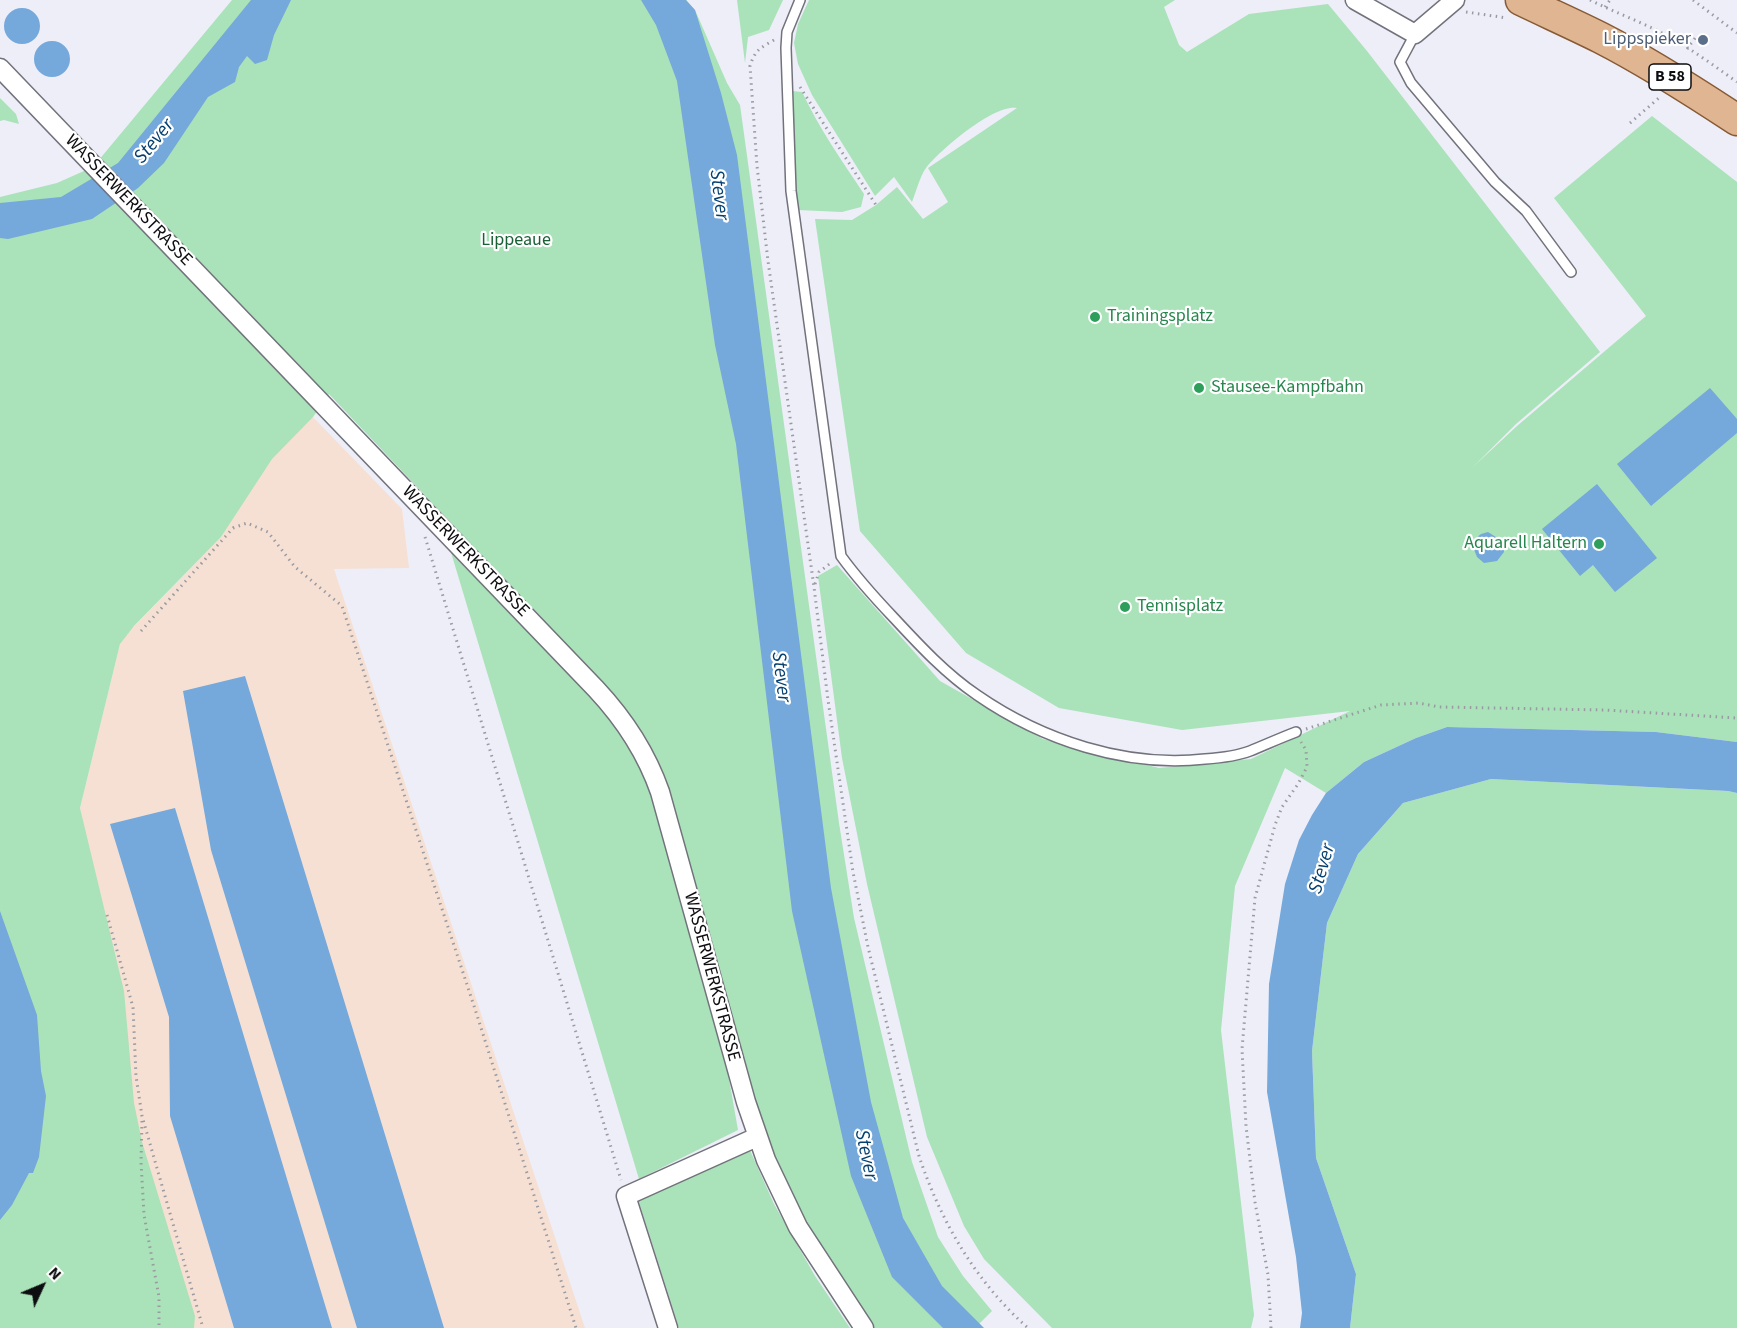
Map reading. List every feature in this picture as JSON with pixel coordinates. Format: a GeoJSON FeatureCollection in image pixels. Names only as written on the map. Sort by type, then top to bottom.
{"type":"FeatureCollection","features":[{"type":"Feature","properties":{"kind":"main road","name":"B 58"},"geometry":{"type":"LineString","coordinates":[[1516,10],[1602,39],[1686,86],[1737,120]]}},
{"type":"Feature","properties":{"kind":"street"},"geometry":{"type":"LineString","coordinates":[[1355,0],[1415,34],[1450,4]]}},
{"type":"Feature","properties":{"kind":"street","name":"WASSERWERKSTRASSE"},"geometry":{"type":"LineString","coordinates":[[0,68],[609,702],[633,733],[644,752],[660,792],[743,1091],[758,1137],[794,1220],[864,1328]]}},
{"type":"Feature","properties":{"kind":"street"},"geometry":{"type":"LineString","coordinates":[[668,1328],[626,1196],[758,1137]]}},
{"type":"Feature","properties":{"kind":"lane"},"geometry":{"type":"LineString","coordinates":[[800,0],[787,33],[791,191],[841,556],[856,577],[945,670],[977,695],[1013,717],[1051,735],[1108,752],[1166,761],[1205,759],[1248,752],[1296,732]]}},
{"type":"Feature","properties":{"kind":"lane"},"geometry":{"type":"LineString","coordinates":[[1415,34],[1400,62],[1411,82],[1488,174],[1526,211],[1571,272]]}},
{"type":"Feature","properties":{"kind":"path"},"geometry":{"type":"LineString","coordinates":[[1590,0],[1665,35],[1737,82]]}},
{"type":"Feature","properties":{"kind":"path"},"geometry":{"type":"LineString","coordinates":[[1605,7],[1610,0]]}},
{"type":"Feature","properties":{"kind":"path"},"geometry":{"type":"LineString","coordinates":[[1693,0],[1737,33]]}},
{"type":"Feature","properties":{"kind":"path"},"geometry":{"type":"LineString","coordinates":[[1450,4],[1516,10]]}},
{"type":"Feature","properties":{"kind":"path"},"geometry":{"type":"LineString","coordinates":[[787,33],[760,48],[753,55],[750,66],[757,166],[768,261],[853,872],[868,947],[919,1156],[928,1184],[939,1210],[967,1258],[989,1288],[1028,1328]]}},
{"type":"Feature","properties":{"kind":"path"},"geometry":{"type":"LineString","coordinates":[[1687,49],[1696,37]]}},
{"type":"Feature","properties":{"kind":"path"},"geometry":{"type":"LineString","coordinates":[[787,65],[876,205]]}},
{"type":"Feature","properties":{"kind":"path"},"geometry":{"type":"LineString","coordinates":[[1630,123],[1666,92]]}},
{"type":"Feature","properties":{"kind":"path"},"geometry":{"type":"LineString","coordinates":[[425,511],[420,518],[626,1196]]}},
{"type":"Feature","properties":{"kind":"path"},"geometry":{"type":"LineString","coordinates":[[141,631],[233,528],[247,523],[268,532],[295,567],[342,606],[476,1012],[576,1328]]}},
{"type":"Feature","properties":{"kind":"path"},"geometry":{"type":"LineString","coordinates":[[814,587],[819,572],[841,556]]}},
{"type":"Feature","properties":{"kind":"path"},"geometry":{"type":"LineString","coordinates":[[1271,1328],[1268,1275],[1255,1202],[1246,1126],[1242,1049],[1255,898],[1282,807],[1307,767],[1305,750],[1296,732],[1381,705],[1419,703],[1438,707],[1605,710],[1737,718]]}},
{"type":"Feature","properties":{"kind":"path"},"geometry":{"type":"LineString","coordinates":[[107,915],[133,1006],[136,1076],[142,1116],[203,1328]]}},
{"type":"Feature","properties":{"kind":"path"},"geometry":{"type":"LineString","coordinates":[[142,1116],[141,1162],[144,1215],[159,1296],[159,1328]]}},
{"type":"Feature","properties":{"kind":"shaded area"},"geometry":{"type":"Polygon","coordinates":[[[310,414],[402,509],[409,568],[334,569],[585,1328],[158,1328],[80,808],[121,640],[221,537],[269,460],[310,414]]]}},
{"type":"Feature","properties":{"kind":"green space","name":"Lippeaue"},"geometry":{"type":"Polygon","coordinates":[[[232,0],[686,0],[695,10],[727,83],[740,105],[854,918],[912,1162],[938,1237],[963,1276],[992,1311],[975,1328],[872,1328],[806,1231],[773,1162],[700,915],[738,1130],[639,1179],[438,509],[329,394],[313,417],[272,459],[221,537],[134,626],[120,644],[80,808],[124,991],[134,1103],[142,1142],[195,1316],[194,1328],[0,1328],[0,197],[57,183],[93,167],[232,0]]]}},
{"type":"Feature","properties":{"kind":"green space"},"geometry":{"type":"Polygon","coordinates":[[[737,0],[783,0],[769,30],[748,37],[745,63],[737,0]]]}},
{"type":"Feature","properties":{"kind":"green space"},"geometry":{"type":"Polygon","coordinates":[[[809,0],[1175,0],[1164,7],[1179,45],[1187,52],[1249,14],[1328,4],[1600,352],[1516,424],[1473,467],[1517,426],[1646,316],[1554,198],[1652,116],[1737,182],[1737,742],[1656,732],[1447,727],[1416,738],[1364,762],[1326,793],[1285,768],[1235,886],[1221,1030],[1254,1315],[1251,1328],[1052,1328],[984,1259],[964,1226],[927,1137],[867,884],[842,758],[818,576],[837,565],[940,681],[1043,739],[1159,768],[1251,759],[1350,711],[1182,730],[1059,708],[966,653],[860,531],[815,219],[852,220],[876,205],[897,187],[923,219],[948,202],[928,168],[1017,108],[995,113],[982,120],[943,150],[924,171],[912,202],[894,177],[875,196],[812,95],[798,64],[794,43],[798,24],[809,0]]]}},
{"type":"Feature","properties":{"kind":"green space"},"geometry":{"type":"Polygon","coordinates":[[[792,91],[802,92],[823,131],[864,194],[861,207],[842,212],[798,210],[793,161],[792,91]]]}},
{"type":"Feature","properties":{"kind":"green space"},"geometry":{"type":"Polygon","coordinates":[[[0,98],[16,114],[19,124],[0,121],[0,98]]]}},
{"type":"Feature","properties":{"kind":"green space"},"geometry":{"type":"Polygon","coordinates":[[[1491,779],[1737,793],[1737,1328],[1350,1328],[1356,1274],[1316,1158],[1312,1051],[1327,923],[1358,854],[1403,803],[1491,779]]]}},
{"type":"Feature","properties":{"kind":"green space"},"geometry":{"type":"Polygon","coordinates":[[[749,1148],[774,1204],[815,1276],[850,1328],[679,1328],[638,1199],[749,1148]]]}},
{"type":"Feature","properties":{"kind":"water","name":"Stever"},"geometry":{"type":"Polygon","coordinates":[[[251,0],[291,0],[274,35],[267,60],[255,64],[247,56],[239,67],[235,82],[208,97],[164,163],[138,188],[92,219],[8,239],[0,238],[0,203],[61,197],[118,163],[251,0]]]}},
{"type":"Feature","properties":{"kind":"water","name":"Stever"},"geometry":{"type":"Polygon","coordinates":[[[641,0],[686,0],[695,10],[721,93],[737,155],[831,888],[871,1102],[903,1218],[942,1286],[984,1328],[943,1328],[892,1277],[851,1176],[792,911],[736,444],[715,345],[677,81],[656,25],[641,0]]]}},
{"type":"Feature","properties":{"kind":"water"},"geometry":{"type":"Polygon","coordinates":[[[22,8],[35,13],[40,26],[35,39],[22,44],[9,39],[4,26],[9,13],[22,8]]]}},
{"type":"Feature","properties":{"kind":"water"},"geometry":{"type":"Polygon","coordinates":[[[52,41],[65,46],[70,59],[65,72],[52,77],[39,72],[34,59],[39,46],[52,41]]]}},
{"type":"Feature","properties":{"kind":"water"},"geometry":{"type":"Polygon","coordinates":[[[1710,388],[1737,419],[1737,433],[1651,506],[1617,464],[1710,388]]]}},
{"type":"Feature","properties":{"kind":"water","name":"Aquarell Haltern"},"geometry":{"type":"Polygon","coordinates":[[[1597,484],[1657,558],[1615,592],[1593,565],[1580,576],[1542,529],[1597,484]]]}},
{"type":"Feature","properties":{"kind":"water"},"geometry":{"type":"Polygon","coordinates":[[[1488,532],[1502,541],[1504,552],[1497,561],[1484,563],[1477,557],[1471,542],[1481,534],[1488,532]]]}},
{"type":"Feature","properties":{"kind":"water"},"geometry":{"type":"Polygon","coordinates":[[[245,676],[444,1328],[357,1328],[211,850],[183,691],[245,676]]]}},
{"type":"Feature","properties":{"kind":"water","name":"Stever"},"geometry":{"type":"Polygon","coordinates":[[[1447,727],[1656,732],[1737,742],[1737,793],[1491,779],[1403,803],[1358,854],[1327,923],[1312,1051],[1316,1158],[1356,1274],[1350,1328],[1300,1328],[1302,1313],[1296,1257],[1267,1092],[1269,984],[1285,884],[1299,840],[1326,793],[1364,762],[1416,738],[1447,727]]]}},
{"type":"Feature","properties":{"kind":"water"},"geometry":{"type":"Polygon","coordinates":[[[175,808],[332,1328],[234,1328],[170,1116],[169,1017],[110,824],[175,808]]]}},
{"type":"Feature","properties":{"kind":"water"},"geometry":{"type":"Polygon","coordinates":[[[0,911],[37,1015],[41,1071],[46,1096],[39,1157],[33,1173],[29,1173],[12,1205],[0,1220],[0,911]]]}},
{"type":"Feature","properties":{"kind":"place","name":"Lippspieker"},"geometry":{"type":"Point","coordinates":[1703,40]}},
{"type":"Feature","properties":{"kind":"place","name":"Trainingsplatz"},"geometry":{"type":"Point","coordinates":[1095,317]}},
{"type":"Feature","properties":{"kind":"place","name":"Stausee-Kampfbahn"},"geometry":{"type":"Point","coordinates":[1199,388]}},
{"type":"Feature","properties":{"kind":"place","name":"Aquarell Haltern"},"geometry":{"type":"Point","coordinates":[1599,544]}},
{"type":"Feature","properties":{"kind":"place","name":"Tennisplatz"},"geometry":{"type":"Point","coordinates":[1125,607]}}]}
